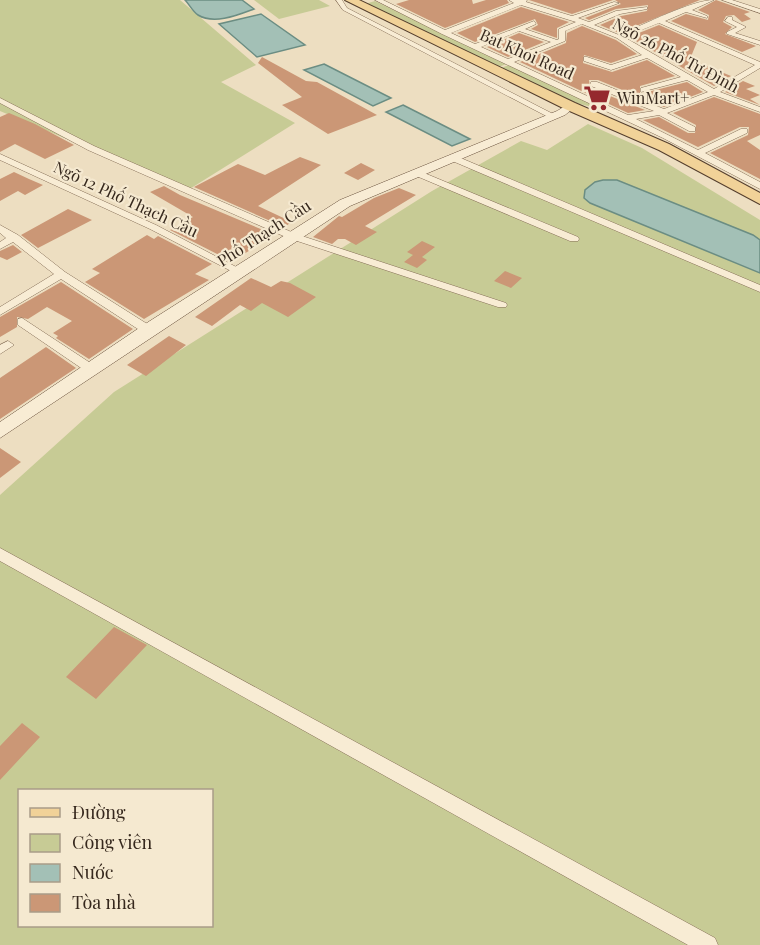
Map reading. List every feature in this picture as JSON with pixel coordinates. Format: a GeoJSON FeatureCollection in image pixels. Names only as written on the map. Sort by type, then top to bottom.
{"type":"FeatureCollection","features":[{"type":"Feature","properties":{"kind":"main road"},"geometry":{"type":"LineString","coordinates":[[350,0],[570,106],[664,147],[760,193]]}},
{"type":"Feature","properties":{"kind":"main road"},"geometry":{"type":"LineString","coordinates":[[570,106],[629,117]]}},
{"type":"Feature","properties":{"kind":"main road"},"geometry":{"type":"LineString","coordinates":[[718,174],[760,198]]}},
{"type":"Feature","properties":{"kind":"street"},"geometry":{"type":"LineString","coordinates":[[339,0],[345,9],[553,116]]}},
{"type":"Feature","properties":{"kind":"street","name":"Bat Khoi Road"},"geometry":{"type":"LineString","coordinates":[[378,0],[444,33],[629,117],[700,152],[760,186]]}},
{"type":"Feature","properties":{"kind":"street"},"geometry":{"type":"LineString","coordinates":[[620,37],[711,0]]}},
{"type":"Feature","properties":{"kind":"street"},"geometry":{"type":"LineString","coordinates":[[725,0],[758,9]]}},
{"type":"Feature","properties":{"kind":"street"},"geometry":{"type":"LineString","coordinates":[[444,33],[519,1]]}},
{"type":"Feature","properties":{"kind":"street","name":"Ngõ 26 Phố Tư Đình"},"geometry":{"type":"LineString","coordinates":[[519,1],[620,37],[647,56],[715,93],[760,110]]}},
{"type":"Feature","properties":{"kind":"street"},"geometry":{"type":"LineString","coordinates":[[572,18],[616,3]]}},
{"type":"Feature","properties":{"kind":"street"},"geometry":{"type":"LineString","coordinates":[[676,7],[705,17]]}},
{"type":"Feature","properties":{"kind":"street"},"geometry":{"type":"LineString","coordinates":[[507,62],[563,40],[561,30],[618,12],[645,8]]}},
{"type":"Feature","properties":{"kind":"street"},"geometry":{"type":"LineString","coordinates":[[730,18],[727,20],[743,27],[729,33],[760,43]]}},
{"type":"Feature","properties":{"kind":"street"},"geometry":{"type":"LineString","coordinates":[[660,21],[758,68]]}},
{"type":"Feature","properties":{"kind":"street"},"geometry":{"type":"LineString","coordinates":[[475,47],[534,23]]}},
{"type":"Feature","properties":{"kind":"street"},"geometry":{"type":"LineString","coordinates":[[519,29],[557,42]]}},
{"type":"Feature","properties":{"kind":"street"},"geometry":{"type":"LineString","coordinates":[[587,60],[611,68],[647,56]]}},
{"type":"Feature","properties":{"kind":"street"},"geometry":{"type":"LineString","coordinates":[[629,117],[661,112],[715,93],[758,68]]}},
{"type":"Feature","properties":{"kind":"street"},"geometry":{"type":"LineString","coordinates":[[644,90],[687,78]]}},
{"type":"Feature","properties":{"kind":"street"},"geometry":{"type":"LineString","coordinates":[[594,84],[661,112],[692,129]]}},
{"type":"Feature","properties":{"kind":"street"},"geometry":{"type":"LineString","coordinates":[[0,100],[91,148],[292,236],[502,305]]}},
{"type":"Feature","properties":{"kind":"street","name":"Phố Thạch Cầu"},"geometry":{"type":"LineString","coordinates":[[0,431],[148,330],[345,203],[553,116],[570,106]]}},
{"type":"Feature","properties":{"kind":"street"},"geometry":{"type":"LineString","coordinates":[[700,152],[744,131]]}},
{"type":"Feature","properties":{"kind":"street","name":"Ngõ 12 Phố Thạch Cầu"},"geometry":{"type":"LineString","coordinates":[[0,157],[153,227],[239,270]]}},
{"type":"Feature","properties":{"kind":"street"},"geometry":{"type":"LineString","coordinates":[[453,158],[760,289]]}},
{"type":"Feature","properties":{"kind":"street"},"geometry":{"type":"LineString","coordinates":[[417,173],[574,239]]}},
{"type":"Feature","properties":{"kind":"street"},"geometry":{"type":"LineString","coordinates":[[0,228],[61,274],[148,330]]}},
{"type":"Feature","properties":{"kind":"street"},"geometry":{"type":"LineString","coordinates":[[0,246],[14,237]]}},
{"type":"Feature","properties":{"kind":"street"},"geometry":{"type":"LineString","coordinates":[[0,312],[61,274]]}},
{"type":"Feature","properties":{"kind":"street"},"geometry":{"type":"LineString","coordinates":[[22,322],[91,369]]}},
{"type":"Feature","properties":{"kind":"street"},"geometry":{"type":"LineString","coordinates":[[0,554],[708,945]]}},
{"type":"Feature","properties":{"kind":"green space"},"geometry":{"type":"Polygon","coordinates":[[[0,0],[180,0],[256,65],[221,82],[295,123],[188,190],[0,111],[0,0]]]}},
{"type":"Feature","properties":{"kind":"green space"},"geometry":{"type":"Polygon","coordinates":[[[254,0],[319,0],[330,6],[279,19],[254,0]]]}},
{"type":"Feature","properties":{"kind":"green space"},"geometry":{"type":"Polygon","coordinates":[[[375,1],[507,64],[495,68],[365,4],[375,1]]]}},
{"type":"Feature","properties":{"kind":"green space"},"geometry":{"type":"Polygon","coordinates":[[[509,65],[619,113],[571,102],[498,69],[509,65]]]}},
{"type":"Feature","properties":{"kind":"green space"},"geometry":{"type":"Polygon","coordinates":[[[588,124],[642,148],[760,220],[760,945],[0,945],[0,495],[114,392],[432,191],[521,141],[547,150],[588,124]]]}},
{"type":"Feature","properties":{"kind":"water"},"geometry":{"type":"Polygon","coordinates":[[[185,0],[242,0],[254,9],[226,18],[211,19],[198,15],[185,0]]]}},
{"type":"Feature","properties":{"kind":"water"},"geometry":{"type":"Polygon","coordinates":[[[261,14],[305,45],[257,57],[219,24],[261,14]]]}},
{"type":"Feature","properties":{"kind":"water"},"geometry":{"type":"Polygon","coordinates":[[[324,64],[391,98],[373,106],[304,70],[324,64]]]}},
{"type":"Feature","properties":{"kind":"water"},"geometry":{"type":"Polygon","coordinates":[[[403,105],[470,139],[452,146],[386,112],[403,105]]]}},
{"type":"Feature","properties":{"kind":"water"},"geometry":{"type":"Polygon","coordinates":[[[617,180],[753,235],[760,240],[760,273],[590,203],[584,198],[585,190],[595,182],[617,180]]]}},
{"type":"Feature","properties":{"kind":"building"},"geometry":{"type":"Polygon","coordinates":[[[409,0],[472,0],[473,4],[486,0],[507,0],[509,3],[445,28],[396,4],[409,0]]]}},
{"type":"Feature","properties":{"kind":"building"},"geometry":{"type":"Polygon","coordinates":[[[529,0],[613,0],[572,14],[529,0]]]}},
{"type":"Feature","properties":{"kind":"building"},"geometry":{"type":"Polygon","coordinates":[[[615,0],[700,0],[619,33],[600,25],[621,16],[647,11],[648,5],[616,9],[589,20],[585,18],[621,4],[615,0]]]}},
{"type":"Feature","properties":{"kind":"building"},"geometry":{"type":"Polygon","coordinates":[[[716,0],[750,12],[744,14],[751,19],[742,22],[734,15],[726,16],[723,22],[732,27],[725,34],[756,46],[742,52],[671,21],[686,14],[708,20],[709,15],[698,10],[716,0]]]}},
{"type":"Feature","properties":{"kind":"building"},"geometry":{"type":"Polygon","coordinates":[[[521,7],[569,22],[557,28],[557,38],[531,29],[538,25],[535,19],[475,42],[457,33],[521,7]]]}},
{"type":"Feature","properties":{"kind":"building"},"geometry":{"type":"Polygon","coordinates":[[[659,25],[697,42],[690,59],[731,76],[714,86],[629,37],[659,25]]]}},
{"type":"Feature","properties":{"kind":"building"},"geometry":{"type":"Polygon","coordinates":[[[582,26],[616,40],[637,54],[611,63],[584,55],[583,63],[612,72],[647,60],[675,76],[640,86],[640,94],[687,82],[703,92],[664,107],[598,80],[589,80],[590,88],[645,110],[628,113],[520,62],[566,43],[567,33],[582,26]]]}},
{"type":"Feature","properties":{"kind":"building"},"geometry":{"type":"Polygon","coordinates":[[[519,33],[544,42],[508,57],[487,47],[519,33]]]}},
{"type":"Feature","properties":{"kind":"building"},"geometry":{"type":"Polygon","coordinates":[[[262,57],[306,81],[317,82],[377,115],[328,134],[282,105],[302,97],[258,63],[262,57]]]}},
{"type":"Feature","properties":{"kind":"building"},"geometry":{"type":"Polygon","coordinates":[[[743,81],[755,86],[746,89],[760,95],[750,99],[760,105],[725,92],[743,81]]]}},
{"type":"Feature","properties":{"kind":"building"},"geometry":{"type":"Polygon","coordinates":[[[714,97],[760,114],[760,135],[747,141],[760,150],[760,179],[710,153],[748,135],[749,127],[740,127],[698,147],[643,120],[659,117],[688,133],[695,133],[696,125],[673,113],[714,97]]]}},
{"type":"Feature","properties":{"kind":"building"},"geometry":{"type":"Polygon","coordinates":[[[9,113],[74,145],[45,159],[15,144],[0,152],[0,117],[9,113]]]}},
{"type":"Feature","properties":{"kind":"building"},"geometry":{"type":"Polygon","coordinates":[[[300,157],[321,165],[258,206],[292,222],[284,227],[194,187],[238,164],[265,175],[300,157]]]}},
{"type":"Feature","properties":{"kind":"building"},"geometry":{"type":"Polygon","coordinates":[[[361,163],[375,170],[358,180],[344,173],[361,163]]]}},
{"type":"Feature","properties":{"kind":"building"},"geometry":{"type":"Polygon","coordinates":[[[14,172],[43,185],[25,195],[18,191],[0,201],[0,179],[14,172]]]}},
{"type":"Feature","properties":{"kind":"building"},"geometry":{"type":"Polygon","coordinates":[[[164,186],[275,235],[239,257],[232,252],[223,257],[170,230],[193,217],[150,192],[164,186]]]}},
{"type":"Feature","properties":{"kind":"building"},"geometry":{"type":"Polygon","coordinates":[[[399,188],[416,195],[365,226],[377,232],[356,245],[345,239],[338,239],[332,244],[313,237],[339,216],[342,217],[374,198],[399,188]]]}},
{"type":"Feature","properties":{"kind":"building"},"geometry":{"type":"Polygon","coordinates":[[[68,209],[92,220],[38,248],[21,235],[68,209]]]}},
{"type":"Feature","properties":{"kind":"building"},"geometry":{"type":"Polygon","coordinates":[[[147,235],[154,239],[158,236],[212,264],[195,274],[209,280],[144,319],[85,282],[100,273],[92,269],[147,235]]]}},
{"type":"Feature","properties":{"kind":"building"},"geometry":{"type":"Polygon","coordinates":[[[422,241],[435,247],[422,257],[427,260],[417,268],[404,262],[413,255],[407,252],[422,241]]]}},
{"type":"Feature","properties":{"kind":"building"},"geometry":{"type":"Polygon","coordinates":[[[13,245],[22,252],[7,260],[0,257],[0,251],[13,245]]]}},
{"type":"Feature","properties":{"kind":"building"},"geometry":{"type":"Polygon","coordinates":[[[505,271],[522,278],[511,288],[494,281],[505,271]]]}},
{"type":"Feature","properties":{"kind":"building"},"geometry":{"type":"Polygon","coordinates":[[[251,278],[271,287],[281,281],[290,283],[316,297],[288,317],[262,303],[251,311],[240,305],[212,326],[195,317],[251,278]]]}},
{"type":"Feature","properties":{"kind":"building"},"geometry":{"type":"Polygon","coordinates":[[[61,282],[133,329],[89,359],[56,338],[58,336],[53,333],[72,321],[47,307],[28,319],[17,317],[17,327],[0,337],[0,317],[61,282]]]}},
{"type":"Feature","properties":{"kind":"building"},"geometry":{"type":"Polygon","coordinates":[[[169,336],[186,345],[146,376],[127,365],[169,336]]]}},
{"type":"Feature","properties":{"kind":"building"},"geometry":{"type":"Polygon","coordinates":[[[46,347],[76,368],[0,419],[0,378],[46,347]]]}},
{"type":"Feature","properties":{"kind":"building"},"geometry":{"type":"Polygon","coordinates":[[[0,448],[21,462],[0,478],[0,448]]]}},
{"type":"Feature","properties":{"kind":"building"},"geometry":{"type":"Polygon","coordinates":[[[114,627],[147,645],[96,699],[66,677],[114,627]]]}},
{"type":"Feature","properties":{"kind":"building"},"geometry":{"type":"Polygon","coordinates":[[[22,723],[40,737],[0,780],[0,746],[22,723]]]}},
{"type":"Feature","properties":{"kind":"place","name":"WinMart+"},"geometry":{"type":"Point","coordinates":[597,98]}}]}
